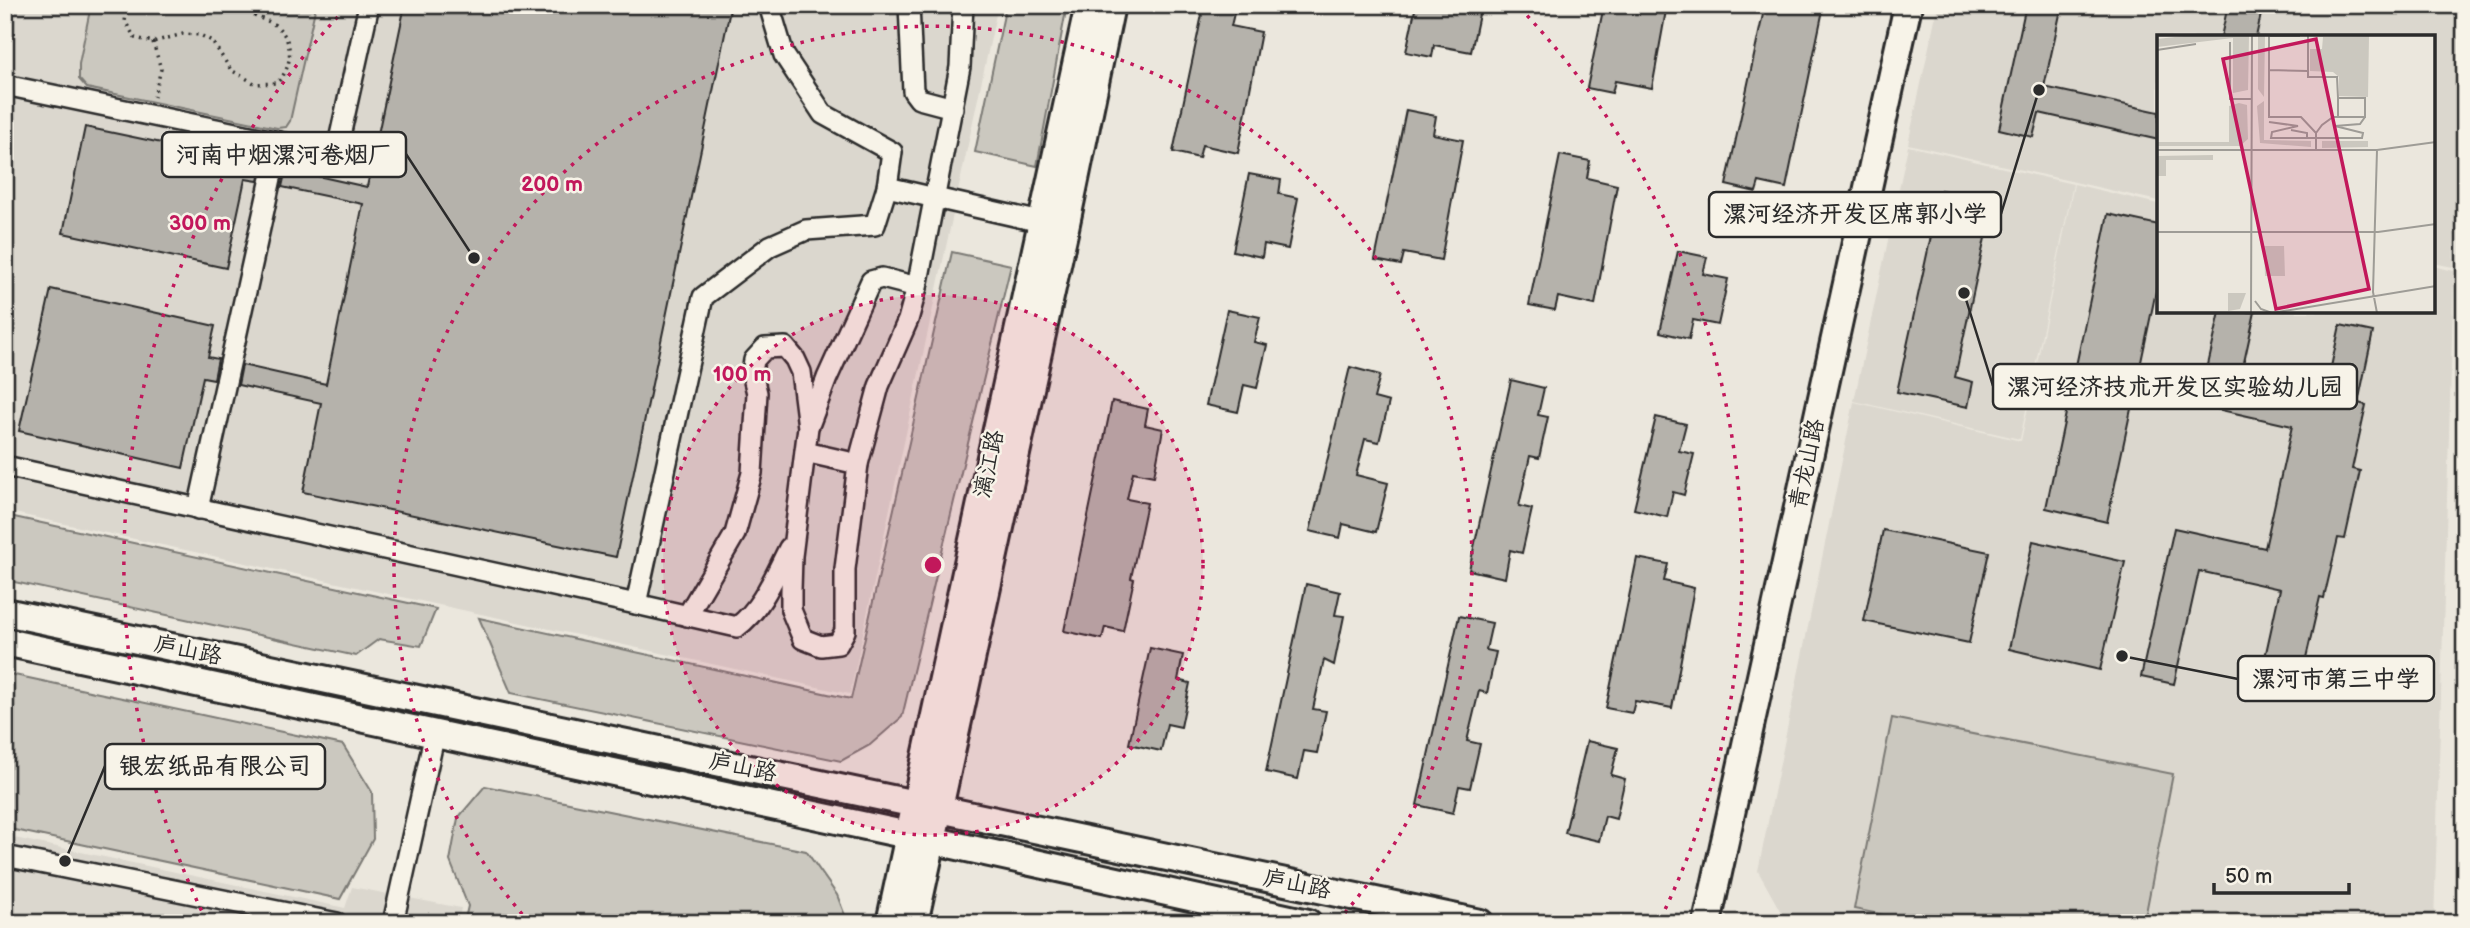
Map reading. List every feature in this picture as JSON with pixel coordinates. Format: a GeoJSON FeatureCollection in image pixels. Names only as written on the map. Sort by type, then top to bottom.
{"type":"FeatureCollection","features":[{"type":"Feature","properties":{"kind":"main road","name":"漓江路"},"geometry":{"type":"LineString","coordinates":[[1054,225],[1089,5]]}},
{"type":"Feature","properties":{"kind":"main road","name":"漓江路"},"geometry":{"type":"LineString","coordinates":[[890,923],[920,837],[1054,225],[1111,5]]}},
{"type":"Feature","properties":{"kind":"main road","name":"青龙山路"},"geometry":{"type":"LineString","coordinates":[[1707,923],[1908,5]]}},
{"type":"Feature","properties":{"kind":"main road","name":"庐山路"},"geometry":{"type":"LineString","coordinates":[[5,612],[1480,923]]}},
{"type":"Feature","properties":{"kind":"main road","name":"庐山路"},"geometry":{"type":"LineString","coordinates":[[5,642],[920,837],[1308,923]]}},
{"type":"Feature","properties":{"kind":"main road"},"geometry":{"type":"LineString","coordinates":[[435,733],[441,704]]}},
{"type":"Feature","properties":{"kind":"main road","name":"漓江路"},"geometry":{"type":"LineString","coordinates":[[914,923],[920,837]]}},
{"type":"Feature","properties":{"kind":"street"},"geometry":{"type":"LineString","coordinates":[[5,85],[336,154],[369,5]]}},
{"type":"Feature","properties":{"kind":"street"},"geometry":{"type":"LineString","coordinates":[[636,604],[703,297],[770,246],[806,230],[875,225],[887,187],[892,152],[823,114],[784,55],[769,5]]}},
{"type":"Feature","properties":{"kind":"street"},"geometry":{"type":"LineString","coordinates":[[909,5],[913,91],[919,99],[953,108]]}},
{"type":"Feature","properties":{"kind":"street"},"geometry":{"type":"LineString","coordinates":[[687,616],[735,534],[752,473],[757,393],[752,373],[754,360],[765,348],[785,347],[801,372],[808,427],[794,538],[791,610],[803,639],[821,646],[838,644],[845,631],[845,569],[858,464],[879,386],[908,320],[917,287],[960,67],[963,5]]}},
{"type":"Feature","properties":{"kind":"street"},"geometry":{"type":"LineString","coordinates":[[198,509],[279,142]]}},
{"type":"Feature","properties":{"kind":"street"},"geometry":{"type":"LineString","coordinates":[[887,187],[1054,225]]}},
{"type":"Feature","properties":{"kind":"street"},"geometry":{"type":"LineString","coordinates":[[808,427],[871,281],[882,278],[917,287]]}},
{"type":"Feature","properties":{"kind":"street"},"geometry":{"type":"LineString","coordinates":[[801,372],[827,378]]}},
{"type":"Feature","properties":{"kind":"street"},"geometry":{"type":"LineString","coordinates":[[805,452],[858,464]]}},
{"type":"Feature","properties":{"kind":"street"},"geometry":{"type":"LineString","coordinates":[[5,466],[737,627],[749,618],[794,538]]}},
{"type":"Feature","properties":{"kind":"street"},"geometry":{"type":"LineString","coordinates":[[769,586],[791,591]]}},
{"type":"Feature","properties":{"kind":"street"},"geometry":{"type":"LineString","coordinates":[[393,923],[435,733]]}},
{"type":"Feature","properties":{"kind":"street"},"geometry":{"type":"LineString","coordinates":[[5,856],[337,923]]}},
{"type":"Feature","properties":{"kind":"path"},"geometry":{"type":"LineString","coordinates":[[128,5],[125,21],[135,38],[153,42],[183,34],[200,35],[212,41],[231,69],[256,84],[277,83],[286,75],[291,57],[285,35],[274,24],[248,15],[242,5]]}},
{"type":"Feature","properties":{"kind":"path"},"geometry":{"type":"LineString","coordinates":[[150,115],[161,69],[153,42]]}},
{"type":"Feature","properties":{"kind":"shaded area"},"geometry":{"type":"Polygon","coordinates":[[[5,5],[998,5],[850,694],[5,511],[5,5]]]}},
{"type":"Feature","properties":{"kind":"shaded area"},"geometry":{"type":"Polygon","coordinates":[[[91,5],[316,5],[290,121],[286,127],[277,128],[87,88],[79,79],[79,64],[91,5]]]}},
{"type":"Feature","properties":{"kind":"shaded area"},"geometry":{"type":"Polygon","coordinates":[[[1006,5],[1067,5],[1037,166],[975,152],[1006,5]]]}},
{"type":"Feature","properties":{"kind":"shaded area"},"geometry":{"type":"Polygon","coordinates":[[[1938,5],[2464,5],[2453,267],[2435,263],[2435,35],[2157,35],[2157,201],[1908,144],[1938,5]]]}},
{"type":"Feature","properties":{"kind":"shaded area"},"geometry":{"type":"Polygon","coordinates":[[[1908,146],[2073,184],[2020,439],[1854,401],[1908,146]]]}},
{"type":"Feature","properties":{"kind":"shaded area"},"geometry":{"type":"Polygon","coordinates":[[[2074,184],[2157,204],[2157,313],[2435,313],[2435,266],[2454,271],[2434,923],[1787,923],[1758,871],[1854,402],[2021,441],[2074,184]]]}},
{"type":"Feature","properties":{"kind":"shaded area"},"geometry":{"type":"Polygon","coordinates":[[[952,252],[1011,265],[902,717],[870,745],[841,761],[511,693],[479,618],[851,699],[952,252]]]}},
{"type":"Feature","properties":{"kind":"shaded area"},"geometry":{"type":"Polygon","coordinates":[[[5,515],[436,609],[421,646],[379,639],[356,656],[5,580],[5,515]]]}},
{"type":"Feature","properties":{"kind":"shaded area"},"geometry":{"type":"Polygon","coordinates":[[[5,673],[343,745],[372,792],[373,839],[340,899],[5,828],[5,673]]]}},
{"type":"Feature","properties":{"kind":"shaded area"},"geometry":{"type":"Polygon","coordinates":[[[1892,718],[2173,774],[2144,923],[1924,923],[1854,909],[1892,718]]]}},
{"type":"Feature","properties":{"kind":"shaded area"},"geometry":{"type":"Polygon","coordinates":[[[485,786],[806,851],[837,895],[848,923],[464,923],[468,906],[450,861],[458,818],[485,786]]]}},
{"type":"Feature","properties":{"kind":"shaded area"},"geometry":{"type":"Polygon","coordinates":[[[5,836],[345,908],[352,887],[461,908],[458,923],[5,923],[5,836]]]}},
{"type":"Feature","properties":{"kind":"building"},"geometry":{"type":"Polygon","coordinates":[[[405,5],[731,5],[616,557],[303,492],[321,403],[238,385],[242,365],[326,384],[363,204],[282,187],[286,169],[367,187],[405,5]]]}},
{"type":"Feature","properties":{"kind":"building"},"geometry":{"type":"Polygon","coordinates":[[[1204,5],[1235,9],[1231,26],[1261,32],[1238,153],[1202,145],[1199,158],[1173,152],[1204,5]]]}},
{"type":"Feature","properties":{"kind":"building"},"geometry":{"type":"Polygon","coordinates":[[[1416,5],[1481,5],[1471,52],[1434,45],[1432,57],[1406,52],[1416,5]]]}},
{"type":"Feature","properties":{"kind":"building"},"geometry":{"type":"Polygon","coordinates":[[[1604,5],[1667,5],[1652,88],[1615,81],[1612,93],[1587,88],[1604,5]]]}},
{"type":"Feature","properties":{"kind":"building"},"geometry":{"type":"Polygon","coordinates":[[[1765,5],[1824,5],[1786,188],[1759,182],[1756,192],[1726,185],[1765,5]]]}},
{"type":"Feature","properties":{"kind":"building"},"geometry":{"type":"Polygon","coordinates":[[[2026,5],[2062,5],[2044,87],[2157,112],[2157,140],[2039,113],[2033,137],[1999,129],[2026,5]]]}},
{"type":"Feature","properties":{"kind":"building"},"geometry":{"type":"Polygon","coordinates":[[[2228,5],[2263,5],[2256,35],[2221,35],[2228,5]]]}},
{"type":"Feature","properties":{"kind":"building"},"geometry":{"type":"Polygon","coordinates":[[[1406,110],[1436,116],[1433,134],[1463,140],[1441,260],[1404,253],[1401,265],[1375,260],[1406,110]]]}},
{"type":"Feature","properties":{"kind":"building"},"geometry":{"type":"Polygon","coordinates":[[[85,127],[262,164],[258,181],[245,179],[226,268],[63,233],[85,127]]]}},
{"type":"Feature","properties":{"kind":"building"},"geometry":{"type":"Polygon","coordinates":[[[1560,155],[1590,161],[1587,178],[1617,185],[1595,305],[1558,297],[1555,310],[1529,305],[1560,155]]]}},
{"type":"Feature","properties":{"kind":"building"},"geometry":{"type":"Polygon","coordinates":[[[1249,174],[1281,180],[1279,194],[1298,198],[1288,249],[1264,244],[1262,257],[1233,251],[1249,174]]]}},
{"type":"Feature","properties":{"kind":"building"},"geometry":{"type":"Polygon","coordinates":[[[1941,190],[1993,201],[1955,377],[1973,382],[1968,407],[1897,392],[1941,190]]]}},
{"type":"Feature","properties":{"kind":"building"},"geometry":{"type":"Polygon","coordinates":[[[2108,214],[2157,225],[2157,286],[2107,522],[2046,508],[2108,214]]]}},
{"type":"Feature","properties":{"kind":"building"},"geometry":{"type":"Polygon","coordinates":[[[1678,251],[1707,257],[1703,274],[1728,279],[1718,325],[1693,320],[1689,339],[1660,332],[1678,251]]]}},
{"type":"Feature","properties":{"kind":"building"},"geometry":{"type":"Polygon","coordinates":[[[51,289],[215,326],[208,357],[218,359],[214,379],[203,377],[183,468],[19,431],[51,289]]]}},
{"type":"Feature","properties":{"kind":"building"},"geometry":{"type":"Polygon","coordinates":[[[1227,310],[1260,317],[1254,342],[1267,345],[1257,388],[1244,385],[1238,412],[1206,405],[1227,310]]]}},
{"type":"Feature","properties":{"kind":"building"},"geometry":{"type":"Polygon","coordinates":[[[2220,313],[2255,313],[2241,376],[2325,395],[2340,325],[2373,332],[2358,403],[2366,405],[2352,469],[2360,471],[2345,539],[2338,538],[2324,598],[2320,597],[2303,671],[2264,662],[2280,589],[2199,571],[2174,684],[2141,677],[2174,528],[2265,548],[2292,426],[2199,405],[2220,313]]]}},
{"type":"Feature","properties":{"kind":"building"},"geometry":{"type":"Polygon","coordinates":[[[1350,367],[1380,375],[1374,398],[1389,402],[1379,442],[1365,439],[1356,475],[1388,483],[1376,532],[1343,524],[1340,538],[1310,531],[1350,367]]]}},
{"type":"Feature","properties":{"kind":"building"},"geometry":{"type":"Polygon","coordinates":[[[1511,380],[1544,388],[1538,415],[1548,417],[1539,458],[1530,456],[1519,506],[1532,509],[1522,553],[1510,550],[1505,578],[1469,570],[1511,380]]]}},
{"type":"Feature","properties":{"kind":"building"},"geometry":{"type":"Polygon","coordinates":[[[1112,401],[1148,409],[1145,425],[1163,429],[1154,476],[1133,472],[1127,499],[1147,503],[1123,631],[1105,627],[1102,639],[1064,631],[1112,401]]]}},
{"type":"Feature","properties":{"kind":"building"},"geometry":{"type":"Polygon","coordinates":[[[1656,417],[1686,424],[1679,451],[1694,454],[1684,495],[1673,492],[1667,517],[1634,509],[1656,417]]]}},
{"type":"Feature","properties":{"kind":"building"},"geometry":{"type":"Polygon","coordinates":[[[1883,530],[1989,552],[1969,643],[1864,621],[1883,530]]]}},
{"type":"Feature","properties":{"kind":"building"},"geometry":{"type":"Polygon","coordinates":[[[2033,541],[2125,562],[2100,670],[2009,649],[2033,541]]]}},
{"type":"Feature","properties":{"kind":"building"},"geometry":{"type":"Polygon","coordinates":[[[1637,558],[1668,564],[1664,581],[1694,588],[1672,708],[1635,701],[1632,713],[1606,708],[1637,558]]]}},
{"type":"Feature","properties":{"kind":"building"},"geometry":{"type":"Polygon","coordinates":[[[1306,584],[1340,592],[1335,615],[1344,616],[1334,665],[1324,660],[1313,709],[1326,711],[1317,753],[1304,751],[1298,779],[1266,772],[1306,584]]]}},
{"type":"Feature","properties":{"kind":"building"},"geometry":{"type":"Polygon","coordinates":[[[1459,616],[1492,623],[1486,650],[1496,652],[1487,693],[1479,691],[1467,741],[1480,744],[1470,788],[1459,786],[1453,813],[1417,805],[1459,616]]]}},
{"type":"Feature","properties":{"kind":"building"},"geometry":{"type":"Polygon","coordinates":[[[1150,648],[1183,655],[1178,680],[1190,683],[1181,727],[1167,724],[1161,751],[1129,744],[1150,648]]]}},
{"type":"Feature","properties":{"kind":"building"},"geometry":{"type":"Polygon","coordinates":[[[1587,741],[1618,748],[1611,775],[1625,779],[1616,819],[1605,816],[1599,841],[1565,833],[1587,741]]]}},
{"type":"Feature","properties":{"kind":"place","name":"漯河经济开发区席郭小学"},"geometry":{"type":"Point","coordinates":[2039,90]}},
{"type":"Feature","properties":{"kind":"place","name":"河南中烟漯河卷烟厂"},"geometry":{"type":"Point","coordinates":[474,258]}},
{"type":"Feature","properties":{"kind":"place","name":"漯河经济技术开发区实验幼儿园"},"geometry":{"type":"Point","coordinates":[1964,293]}},
{"type":"Feature","properties":{"kind":"place","name":"漯河市第三中学"},"geometry":{"type":"Point","coordinates":[2122,656]}},
{"type":"Feature","properties":{"kind":"place","name":"银宏纸品有限公司"},"geometry":{"type":"Point","coordinates":[65,861]}}]}
